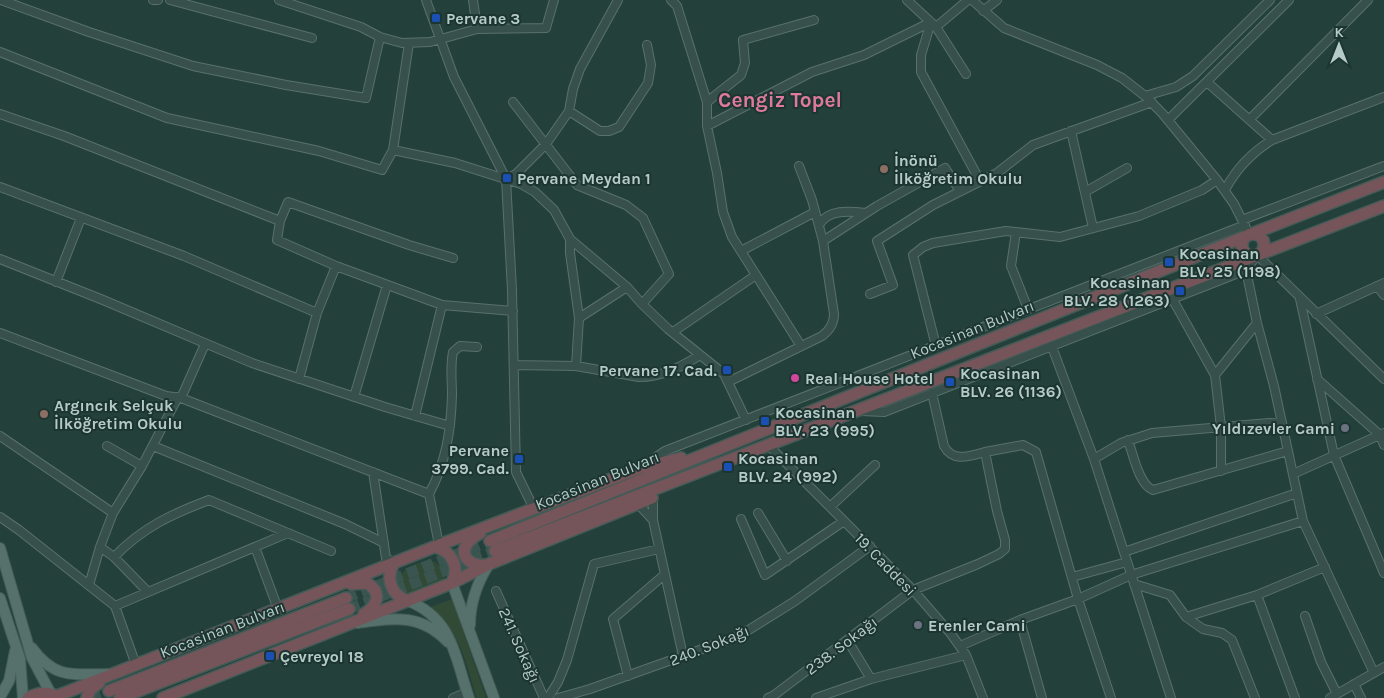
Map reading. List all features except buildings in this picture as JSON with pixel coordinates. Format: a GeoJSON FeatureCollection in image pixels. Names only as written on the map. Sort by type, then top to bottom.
{"type":"FeatureCollection","features":[{"type":"Feature","properties":{"kind":"highway","name":"Kocasinan Bulvarı"},"geometry":{"type":"LineString","coordinates":[[1384,182],[1245,227],[493,546],[768,445],[1384,206]]}},
{"type":"Feature","properties":{"kind":"highway"},"geometry":{"type":"LineString","coordinates":[[1245,227],[1263,241],[1262,251],[1257,255]]}},
{"type":"Feature","properties":{"kind":"highway"},"geometry":{"type":"LineString","coordinates":[[28,698],[40,693],[56,696],[640,468],[719,449]]}},
{"type":"Feature","properties":{"kind":"highway"},"geometry":{"type":"LineString","coordinates":[[163,698],[408,601],[452,583],[489,564],[680,487],[722,462]]}},
{"type":"Feature","properties":{"kind":"highway"},"geometry":{"type":"LineString","coordinates":[[489,526],[469,541],[465,550],[468,560],[474,565],[489,564]]}},
{"type":"Feature","properties":{"kind":"highway"},"geometry":{"type":"LineString","coordinates":[[437,546],[453,560],[455,570],[452,583]]}},
{"type":"Feature","properties":{"kind":"highway"},"geometry":{"type":"LineString","coordinates":[[394,563],[389,576],[390,586],[395,594],[408,601]]}},
{"type":"Feature","properties":{"kind":"highway"},"geometry":{"type":"LineString","coordinates":[[333,587],[363,582],[370,585],[375,591],[376,599],[374,606],[348,625]]}},
{"type":"Feature","properties":{"kind":"highway","name":"Kocasinan Bulvarı"},"geometry":{"type":"LineString","coordinates":[[109,690],[347,603],[120,698]]}},
{"type":"Feature","properties":{"kind":"highway"},"geometry":{"type":"LineString","coordinates":[[87,698],[93,687],[113,674]]}},
{"type":"Feature","properties":{"kind":"main road"},"geometry":{"type":"LineString","coordinates":[[0,548],[35,666],[56,696]]}},
{"type":"Feature","properties":{"kind":"main road"},"geometry":{"type":"LineString","coordinates":[[470,631],[470,614],[473,598],[489,564]]}},
{"type":"Feature","properties":{"kind":"main road"},"geometry":{"type":"LineString","coordinates":[[452,583],[494,698]]}},
{"type":"Feature","properties":{"kind":"main road"},"geometry":{"type":"LineString","coordinates":[[0,598],[21,668],[23,698]]}},
{"type":"Feature","properties":{"kind":"main road"},"geometry":{"type":"LineString","coordinates":[[408,601],[422,607],[439,621],[450,638],[468,695]]}},
{"type":"Feature","properties":{"kind":"main road"},"geometry":{"type":"LineString","coordinates":[[348,625],[389,619],[412,620],[425,624],[437,632],[453,649]]}},
{"type":"Feature","properties":{"kind":"main road"},"geometry":{"type":"LineString","coordinates":[[27,642],[42,661],[56,671],[69,674],[113,674]]}},
{"type":"Feature","properties":{"kind":"main road"},"geometry":{"type":"LineString","coordinates":[[0,696],[7,686],[11,675],[15,645]]}},
{"type":"Feature","properties":{"kind":"street"},"geometry":{"type":"LineString","coordinates":[[1,0],[88,32],[193,66],[286,85],[366,98],[380,37]]}},
{"type":"Feature","properties":{"kind":"street"},"geometry":{"type":"LineString","coordinates":[[153,0],[158,0]]}},
{"type":"Feature","properties":{"kind":"street"},"geometry":{"type":"LineString","coordinates":[[170,0],[312,38]]}},
{"type":"Feature","properties":{"kind":"street"},"geometry":{"type":"LineString","coordinates":[[280,0],[361,27],[380,37],[409,43],[440,40],[477,29],[546,28],[554,0]]}},
{"type":"Feature","properties":{"kind":"street"},"geometry":{"type":"LineString","coordinates":[[426,0],[440,40],[466,101],[506,179],[513,311],[516,472],[534,509]]}},
{"type":"Feature","properties":{"kind":"street"},"geometry":{"type":"LineString","coordinates":[[473,0],[477,29]]}},
{"type":"Feature","properties":{"kind":"street"},"geometry":{"type":"LineString","coordinates":[[506,179],[516,174],[546,144],[569,110],[573,89],[580,69],[618,0]]}},
{"type":"Feature","properties":{"kind":"street"},"geometry":{"type":"LineString","coordinates":[[671,0],[676,6],[707,102],[707,126],[723,212],[732,237],[801,346]]}},
{"type":"Feature","properties":{"kind":"street"},"geometry":{"type":"LineString","coordinates":[[908,0],[933,24],[966,74]]}},
{"type":"Feature","properties":{"kind":"street"},"geometry":{"type":"LineString","coordinates":[[707,126],[812,72],[864,54],[933,24],[968,0]]}},
{"type":"Feature","properties":{"kind":"street"},"geometry":{"type":"LineString","coordinates":[[972,0],[1004,28],[1097,65],[1122,78],[1145,96],[1168,120],[1225,190],[1245,227]]}},
{"type":"Feature","properties":{"kind":"street"},"geometry":{"type":"LineString","coordinates":[[983,11],[996,0]]}},
{"type":"Feature","properties":{"kind":"street"},"geometry":{"type":"LineString","coordinates":[[1145,96],[1176,87],[1193,76],[1270,0]]}},
{"type":"Feature","properties":{"kind":"street"},"geometry":{"type":"LineString","coordinates":[[1168,120],[1289,0]]}},
{"type":"Feature","properties":{"kind":"street"},"geometry":{"type":"LineString","coordinates":[[1250,119],[1368,0]]}},
{"type":"Feature","properties":{"kind":"street"},"geometry":{"type":"LineString","coordinates":[[707,102],[741,75],[745,63],[743,40],[814,20]]}},
{"type":"Feature","properties":{"kind":"street"},"geometry":{"type":"LineString","coordinates":[[933,24],[921,55],[921,72],[980,182]]}},
{"type":"Feature","properties":{"kind":"street"},"geometry":{"type":"LineString","coordinates":[[0,52],[167,118],[312,149],[382,170],[392,150],[409,43]]}},
{"type":"Feature","properties":{"kind":"street"},"geometry":{"type":"LineString","coordinates":[[569,110],[596,129],[609,131],[619,127],[648,83],[651,64],[647,45]]}},
{"type":"Feature","properties":{"kind":"street"},"geometry":{"type":"LineString","coordinates":[[1207,82],[1272,140]]}},
{"type":"Feature","properties":{"kind":"street"},"geometry":{"type":"LineString","coordinates":[[1225,190],[1243,164],[1257,150],[1272,140],[1384,97]]}},
{"type":"Feature","properties":{"kind":"street"},"geometry":{"type":"LineString","coordinates":[[513,102],[577,185],[626,205],[643,218],[669,274],[642,304]]}},
{"type":"Feature","properties":{"kind":"street"},"geometry":{"type":"LineString","coordinates":[[870,294],[893,285],[877,241],[933,205],[997,173],[1033,144],[1152,102]]}},
{"type":"Feature","properties":{"kind":"street"},"geometry":{"type":"LineString","coordinates":[[0,114],[64,136],[280,221]]}},
{"type":"Feature","properties":{"kind":"street"},"geometry":{"type":"LineString","coordinates":[[1071,131],[1093,228]]}},
{"type":"Feature","properties":{"kind":"street"},"geometry":{"type":"LineString","coordinates":[[392,150],[455,163],[528,187],[542,197],[559,218],[570,239],[627,287],[642,304],[673,332],[724,374],[746,420]]}},
{"type":"Feature","properties":{"kind":"street"},"geometry":{"type":"LineString","coordinates":[[728,382],[826,333],[834,322],[823,241],[799,166]]}},
{"type":"Feature","properties":{"kind":"street"},"geometry":{"type":"LineString","coordinates":[[640,468],[665,451],[1028,309],[1245,227],[1384,166]]}},
{"type":"Feature","properties":{"kind":"street"},"geometry":{"type":"LineString","coordinates":[[823,241],[866,213],[945,168],[960,191]]}},
{"type":"Feature","properties":{"kind":"street"},"geometry":{"type":"LineString","coordinates":[[1085,192],[1127,168]]}},
{"type":"Feature","properties":{"kind":"street"},"geometry":{"type":"LineString","coordinates":[[936,346],[913,255],[922,247],[933,243],[1006,231],[1060,236],[1139,216],[1202,190],[1217,180]]}},
{"type":"Feature","properties":{"kind":"street"},"geometry":{"type":"LineString","coordinates":[[0,187],[184,256],[317,313]]}},
{"type":"Feature","properties":{"kind":"street"},"geometry":{"type":"LineString","coordinates":[[453,258],[409,245],[288,202],[280,221],[277,240],[336,266],[442,305],[513,311]]}},
{"type":"Feature","properties":{"kind":"street"},"geometry":{"type":"LineString","coordinates":[[741,251],[815,212]]}},
{"type":"Feature","properties":{"kind":"street"},"geometry":{"type":"LineString","coordinates":[[819,225],[823,219],[832,214],[847,212],[866,213]]}},
{"type":"Feature","properties":{"kind":"street"},"geometry":{"type":"LineString","coordinates":[[56,282],[81,218]]}},
{"type":"Feature","properties":{"kind":"street"},"geometry":{"type":"LineString","coordinates":[[1016,232],[1011,266],[1028,309]]}},
{"type":"Feature","properties":{"kind":"street"},"geometry":{"type":"LineString","coordinates":[[570,239],[570,253],[580,318],[576,366]]}},
{"type":"Feature","properties":{"kind":"street"},"geometry":{"type":"LineString","coordinates":[[857,410],[884,412],[932,394],[1246,270],[1257,255],[1384,379]]}},
{"type":"Feature","properties":{"kind":"street"},"geometry":{"type":"LineString","coordinates":[[0,260],[252,363],[450,426]]}},
{"type":"Feature","properties":{"kind":"street"},"geometry":{"type":"LineString","coordinates":[[299,379],[317,313],[336,266]]}},
{"type":"Feature","properties":{"kind":"street"},"geometry":{"type":"LineString","coordinates":[[1246,270],[1303,521],[1374,673]]}},
{"type":"Feature","properties":{"kind":"street"},"geometry":{"type":"LineString","coordinates":[[673,332],[756,275]]}},
{"type":"Feature","properties":{"kind":"street"},"geometry":{"type":"LineString","coordinates":[[354,397],[387,285]]}},
{"type":"Feature","properties":{"kind":"street"},"geometry":{"type":"LineString","coordinates":[[1316,314],[1380,285],[1384,295]]}},
{"type":"Feature","properties":{"kind":"street"},"geometry":{"type":"LineString","coordinates":[[580,318],[627,287]]}},
{"type":"Feature","properties":{"kind":"street"},"geometry":{"type":"LineString","coordinates":[[1300,299],[1334,456],[1384,572]]}},
{"type":"Feature","properties":{"kind":"street"},"geometry":{"type":"LineString","coordinates":[[1174,300],[1215,375],[1221,428],[1221,471]]}},
{"type":"Feature","properties":{"kind":"street"},"geometry":{"type":"LineString","coordinates":[[415,416],[442,305]]}},
{"type":"Feature","properties":{"kind":"street"},"geometry":{"type":"LineString","coordinates":[[1215,375],[1257,323]]}},
{"type":"Feature","properties":{"kind":"street"},"geometry":{"type":"LineString","coordinates":[[0,333],[166,396],[180,397],[429,494]]}},
{"type":"Feature","properties":{"kind":"street"},"geometry":{"type":"LineString","coordinates":[[89,585],[100,547],[113,514],[180,397],[206,344]]}},
{"type":"Feature","properties":{"kind":"street"},"geometry":{"type":"LineString","coordinates":[[437,546],[429,494],[443,461],[450,426],[453,352],[460,346],[477,347]]}},
{"type":"Feature","properties":{"kind":"street"},"geometry":{"type":"LineString","coordinates":[[1052,347],[1094,458],[1171,698]]}},
{"type":"Feature","properties":{"kind":"street"},"geometry":{"type":"LineString","coordinates":[[514,365],[576,366],[647,377],[666,373],[700,355]]}},
{"type":"Feature","properties":{"kind":"street"},"geometry":{"type":"LineString","coordinates":[[1316,379],[1382,434],[1384,445]]}},
{"type":"Feature","properties":{"kind":"street"},"geometry":{"type":"LineString","coordinates":[[932,394],[944,446],[951,456],[961,458],[1022,445],[1036,452],[1078,598],[1111,698]]}},
{"type":"Feature","properties":{"kind":"street"},"geometry":{"type":"LineString","coordinates":[[1094,458],[1128,440],[1157,433],[1282,422]]}},
{"type":"Feature","properties":{"kind":"street"},"geometry":{"type":"LineString","coordinates":[[1293,474],[1382,434]]}},
{"type":"Feature","properties":{"kind":"street"},"geometry":{"type":"LineString","coordinates":[[0,436],[113,514]]}},
{"type":"Feature","properties":{"kind":"street"},"geometry":{"type":"LineString","coordinates":[[1128,440],[1146,486],[1157,490],[1288,451]]}},
{"type":"Feature","properties":{"kind":"street","name":"19. Caddesi"},"geometry":{"type":"LineString","coordinates":[[768,445],[913,590],[966,654],[983,698]]}},
{"type":"Feature","properties":{"kind":"street"},"geometry":{"type":"LineString","coordinates":[[108,446],[142,466]]}},
{"type":"Feature","properties":{"kind":"street"},"geometry":{"type":"LineString","coordinates":[[153,446],[345,524],[384,544]]}},
{"type":"Feature","properties":{"kind":"street","name":"238. Sokağı"},"geometry":{"type":"LineString","coordinates":[[768,698],[848,641],[913,590],[985,561],[1005,549],[1005,540],[985,452]]}},
{"type":"Feature","properties":{"kind":"street"},"geometry":{"type":"LineString","coordinates":[[830,507],[875,464]]}},
{"type":"Feature","properties":{"kind":"street"},"geometry":{"type":"LineString","coordinates":[[373,472],[386,558],[394,563]]}},
{"type":"Feature","properties":{"kind":"street"},"geometry":{"type":"LineString","coordinates":[[1124,552],[1297,493]]}},
{"type":"Feature","properties":{"kind":"street"},"geometry":{"type":"LineString","coordinates":[[653,498],[653,520],[683,656]]}},
{"type":"Feature","properties":{"kind":"street"},"geometry":{"type":"LineString","coordinates":[[114,556],[155,524],[173,514],[209,500],[332,552]]}},
{"type":"Feature","properties":{"kind":"street"},"geometry":{"type":"LineString","coordinates":[[638,504],[653,520]]}},
{"type":"Feature","properties":{"kind":"street"},"geometry":{"type":"LineString","coordinates":[[758,513],[787,560]]}},
{"type":"Feature","properties":{"kind":"street"},"geometry":{"type":"LineString","coordinates":[[0,517],[115,606],[136,665]]}},
{"type":"Feature","properties":{"kind":"street"},"geometry":{"type":"LineString","coordinates":[[741,519],[765,576],[844,521]]}},
{"type":"Feature","properties":{"kind":"street"},"geometry":{"type":"LineString","coordinates":[[960,646],[1131,576],[1303,521]]}},
{"type":"Feature","properties":{"kind":"street"},"geometry":{"type":"LineString","coordinates":[[115,606],[288,533]]}},
{"type":"Feature","properties":{"kind":"street","name":"240. Sokağı"},"geometry":{"type":"LineString","coordinates":[[558,698],[628,676],[739,636],[796,601],[870,546]]}},
{"type":"Feature","properties":{"kind":"street"},"geometry":{"type":"LineString","coordinates":[[100,547],[114,556],[148,592]]}},
{"type":"Feature","properties":{"kind":"street"},"geometry":{"type":"LineString","coordinates":[[254,548],[278,609]]}},
{"type":"Feature","properties":{"kind":"street"},"geometry":{"type":"LineString","coordinates":[[546,698],[558,682],[565,665],[594,564],[659,549]]}},
{"type":"Feature","properties":{"kind":"street"},"geometry":{"type":"LineString","coordinates":[[1072,577],[1127,562]]}},
{"type":"Feature","properties":{"kind":"street"},"geometry":{"type":"LineString","coordinates":[[1186,617],[1257,595],[1325,567]]}},
{"type":"Feature","properties":{"kind":"street"},"geometry":{"type":"LineString","coordinates":[[628,676],[613,619],[664,576]]}},
{"type":"Feature","properties":{"kind":"street"},"geometry":{"type":"LineString","coordinates":[[1134,584],[1170,595],[1186,617],[1203,629],[1222,633],[1232,640],[1256,698]]}},
{"type":"Feature","properties":{"kind":"street","name":"241. Sokağı"},"geometry":{"type":"LineString","coordinates":[[496,591],[546,698]]}},
{"type":"Feature","properties":{"kind":"street"},"geometry":{"type":"LineString","coordinates":[[1257,595],[1295,698]]}},
{"type":"Feature","properties":{"kind":"street"},"geometry":{"type":"LineString","coordinates":[[1305,616],[1333,696],[1384,667]]}},
{"type":"Feature","properties":{"kind":"street"},"geometry":{"type":"LineString","coordinates":[[1020,620],[1042,698]]}},
{"type":"Feature","properties":{"kind":"street"},"geometry":{"type":"LineString","coordinates":[[848,641],[871,679]]}},
{"type":"Feature","properties":{"kind":"street"},"geometry":{"type":"LineString","coordinates":[[816,698],[871,679],[966,654]]}},
{"type":"Feature","properties":{"kind":"street"},"geometry":{"type":"LineString","coordinates":[[1354,684],[1361,698]]}},
{"type":"Feature","properties":{"kind":"street"},"geometry":{"type":"LineString","coordinates":[[590,689],[594,698]]}},
{"type":"Feature","properties":{"kind":"street"},"geometry":{"type":"LineString","coordinates":[[453,698],[468,695]]}},
{"type":"Feature","properties":{"kind":"green space"},"geometry":{"type":"Polygon","coordinates":[[[426,561],[432,561],[442,568],[443,581],[412,599],[398,588],[400,577],[408,568],[426,561]]]}},
{"type":"Feature","properties":{"kind":"green space"},"geometry":{"type":"Polygon","coordinates":[[[452,599],[486,698],[477,698],[466,661],[454,634],[446,623],[428,608],[452,599]]]}},
{"type":"Feature","properties":{"kind":"tunnel"},"geometry":{"type":"LineString","coordinates":[[346,598],[490,541]]}},
{"type":"Feature","properties":{"kind":"tunnel"},"geometry":{"type":"LineString","coordinates":[[349,609],[495,551]]}},
{"type":"Feature","properties":{"kind":"tunnel"},"geometry":{"type":"LineString","coordinates":[[90,698],[109,691]]}},
{"type":"Feature","properties":{"kind":"place","name":"Pervane 3"},"geometry":{"type":"Point","coordinates":[436,18]}},
{"type":"Feature","properties":{"kind":"place","name":"İnönü İlköğretim Okulu"},"geometry":{"type":"Point","coordinates":[884,169]}},
{"type":"Feature","properties":{"kind":"place","name":"Pervane Meydan 1"},"geometry":{"type":"Point","coordinates":[507,178]}},
{"type":"Feature","properties":{"kind":"place","name":"Kocasinan BLV. 25 (1198)"},"geometry":{"type":"Point","coordinates":[1169,262]}},
{"type":"Feature","properties":{"kind":"place","name":"Kocasinan BLV. 28 (1263)"},"geometry":{"type":"Point","coordinates":[1180,291]}},
{"type":"Feature","properties":{"kind":"place","name":"Pervane 17. Cad."},"geometry":{"type":"Point","coordinates":[727,370]}},
{"type":"Feature","properties":{"kind":"place","name":"Real House Hotel"},"geometry":{"type":"Point","coordinates":[795,378]}},
{"type":"Feature","properties":{"kind":"place","name":"Kocasinan BLV. 26 (1136)"},"geometry":{"type":"Point","coordinates":[950,382]}},
{"type":"Feature","properties":{"kind":"place","name":"Argıncık Selçuk İlköğretim Okulu"},"geometry":{"type":"Point","coordinates":[44,414]}},
{"type":"Feature","properties":{"kind":"place","name":"Kocasinan BLV. 23 (995)"},"geometry":{"type":"Point","coordinates":[765,421]}},
{"type":"Feature","properties":{"kind":"place","name":"Yıldızevler Cami"},"geometry":{"type":"Point","coordinates":[1345,428]}},
{"type":"Feature","properties":{"kind":"place","name":"Pervane 3799. Cad."},"geometry":{"type":"Point","coordinates":[519,459]}},
{"type":"Feature","properties":{"kind":"place","name":"Kocasinan BLV. 24 (992)"},"geometry":{"type":"Point","coordinates":[728,467]}},
{"type":"Feature","properties":{"kind":"place","name":"Erenler Cami"},"geometry":{"type":"Point","coordinates":[918,625]}},
{"type":"Feature","properties":{"kind":"place","name":"Çevreyol 18"},"geometry":{"type":"Point","coordinates":[270,656]}},
{"type":"Feature","properties":{"kind":"district","name":"Cengiz Topel"},"geometry":{"type":"Point","coordinates":[780,100]}}]}
